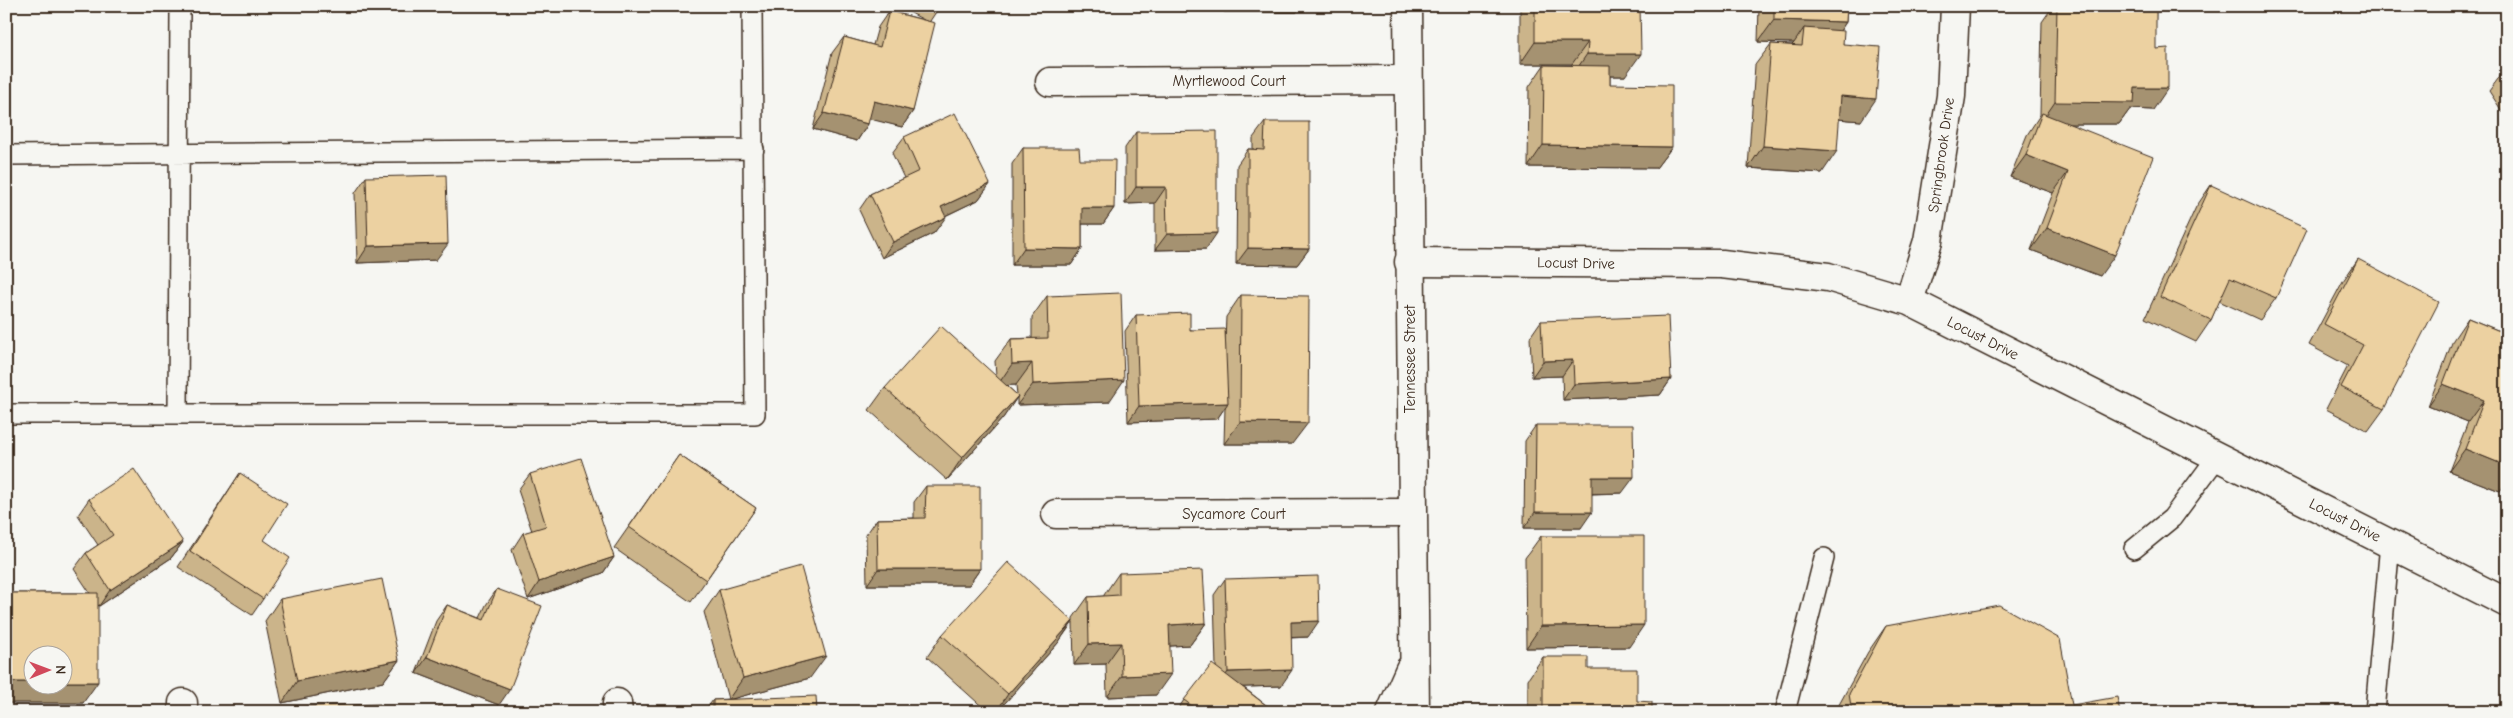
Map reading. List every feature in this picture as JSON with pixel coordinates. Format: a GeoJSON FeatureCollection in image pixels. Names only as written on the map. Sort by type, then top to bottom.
{"type":"FeatureCollection","features":[{"type":"Feature","properties":{"kind":"street","name":"Tennessee Street"},"geometry":{"type":"LineString","coordinates":[[1408,6],[1409,262],[1415,712]]}},
{"type":"Feature","properties":{"kind":"street","name":"Springbrook Drive"},"geometry":{"type":"LineString","coordinates":[[1909,302],[1928,241],[1951,96],[1955,6]]}},
{"type":"Feature","properties":{"kind":"street","name":"Myrtlewood Court"},"geometry":{"type":"LineString","coordinates":[[1050,82],[1408,80]]}},
{"type":"Feature","properties":{"kind":"street","name":"Locust Drive"},"geometry":{"type":"LineString","coordinates":[[1409,262],[1722,264],[1828,278],[1909,302],[2507,603]]}},
{"type":"Feature","properties":{"kind":"street","name":"Sycamore Court"},"geometry":{"type":"LineString","coordinates":[[1056,514],[1412,513]]}},
{"type":"Feature","properties":{"kind":"street"},"geometry":{"type":"LineString","coordinates":[[1391,712],[1414,661]]}},
{"type":"Feature","properties":{"kind":"lane"},"geometry":{"type":"LineString","coordinates":[[178,414],[180,6]]}},
{"type":"Feature","properties":{"kind":"lane"},"geometry":{"type":"LineString","coordinates":[[6,414],[755,414],[752,6]]}},
{"type":"Feature","properties":{"kind":"lane"},"geometry":{"type":"LineString","coordinates":[[6,155],[754,149]]}},
{"type":"Feature","properties":{"kind":"lane"},"geometry":{"type":"LineString","coordinates":[[2134,549],[2172,518],[2218,456]]}},
{"type":"Feature","properties":{"kind":"lane"},"geometry":{"type":"LineString","coordinates":[[2375,712],[2390,543]]}},
{"type":"Feature","properties":{"kind":"lane"},"geometry":{"type":"LineString","coordinates":[[1785,712],[1824,558]]}},
{"type":"Feature","properties":{"kind":"building"},"geometry":{"type":"Polygon","coordinates":[[[1535,6],[1640,6],[1641,54],[1587,54],[1588,42],[1535,42],[1535,6]]]}},
{"type":"Feature","properties":{"kind":"building"},"geometry":{"type":"Polygon","coordinates":[[[1774,6],[1847,6],[1846,22],[1774,20],[1774,6]]]}},
{"type":"Feature","properties":{"kind":"building"},"geometry":{"type":"Polygon","coordinates":[[[2057,6],[2156,6],[2156,49],[2168,48],[2168,88],[2135,88],[2134,103],[2055,102],[2057,6]]]}},
{"type":"Feature","properties":{"kind":"building"},"geometry":{"type":"Polygon","coordinates":[[[889,11],[935,23],[913,111],[874,101],[868,124],[824,113],[844,37],[880,47],[889,11]]]}},
{"type":"Feature","properties":{"kind":"building"},"geometry":{"type":"Polygon","coordinates":[[[1804,28],[1844,31],[1843,44],[1880,47],[1876,99],[1841,96],[1837,151],[1763,146],[1771,44],[1802,46],[1804,28]]]}},
{"type":"Feature","properties":{"kind":"building"},"geometry":{"type":"Polygon","coordinates":[[[1544,65],[1610,66],[1610,84],[1672,85],[1672,147],[1543,145],[1544,65]]]}},
{"type":"Feature","properties":{"kind":"building"},"geometry":{"type":"Polygon","coordinates":[[[2507,71],[2507,85],[2501,75],[2507,71]]]}},
{"type":"Feature","properties":{"kind":"building"},"geometry":{"type":"Polygon","coordinates":[[[955,113],[990,184],[941,207],[946,217],[893,242],[870,194],[919,171],[904,137],[955,113]]]}},
{"type":"Feature","properties":{"kind":"building"},"geometry":{"type":"Polygon","coordinates":[[[2042,113],[2153,157],[2115,255],[2047,228],[2068,172],[2026,155],[2042,113]]]}},
{"type":"Feature","properties":{"kind":"building"},"geometry":{"type":"Polygon","coordinates":[[[1265,122],[1309,122],[1309,249],[1248,248],[1248,149],[1264,150],[1265,122]]]}},
{"type":"Feature","properties":{"kind":"building"},"geometry":{"type":"Polygon","coordinates":[[[1217,131],[1217,233],[1167,234],[1166,187],[1136,187],[1136,132],[1217,131]]]}},
{"type":"Feature","properties":{"kind":"building"},"geometry":{"type":"Polygon","coordinates":[[[1023,148],[1079,148],[1080,160],[1115,160],[1114,208],[1082,208],[1082,249],[1024,248],[1023,148]]]}},
{"type":"Feature","properties":{"kind":"building"},"geometry":{"type":"Polygon","coordinates":[[[446,175],[448,244],[368,246],[366,177],[446,175]]]}},
{"type":"Feature","properties":{"kind":"building"},"geometry":{"type":"Polygon","coordinates":[[[2211,185],[2307,229],[2276,298],[2230,278],[2211,320],[2160,297],[2211,185]]]}},
{"type":"Feature","properties":{"kind":"building"},"geometry":{"type":"Polygon","coordinates":[[[2358,259],[2439,302],[2384,409],[2341,387],[2363,345],[2324,324],[2358,259]]]}},
{"type":"Feature","properties":{"kind":"building"},"geometry":{"type":"Polygon","coordinates":[[[1121,293],[1124,380],[1033,384],[1032,363],[1012,364],[1011,339],[1048,338],[1047,296],[1121,293]]]}},
{"type":"Feature","properties":{"kind":"building"},"geometry":{"type":"Polygon","coordinates":[[[1241,295],[1309,296],[1308,423],[1240,422],[1241,295]]]}},
{"type":"Feature","properties":{"kind":"building"},"geometry":{"type":"Polygon","coordinates":[[[1190,313],[1190,330],[1225,329],[1228,403],[1139,406],[1136,315],[1190,313]]]}},
{"type":"Feature","properties":{"kind":"building"},"geometry":{"type":"Polygon","coordinates":[[[1668,316],[1671,379],[1574,384],[1573,360],[1543,361],[1541,321],[1668,316]]]}},
{"type":"Feature","properties":{"kind":"building"},"geometry":{"type":"Polygon","coordinates":[[[2468,318],[2507,334],[2507,466],[2465,449],[2484,400],[2443,384],[2468,318]]]}},
{"type":"Feature","properties":{"kind":"building"},"geometry":{"type":"Polygon","coordinates":[[[941,326],[1018,396],[962,458],[885,388],[941,326]]]}},
{"type":"Feature","properties":{"kind":"building"},"geometry":{"type":"Polygon","coordinates":[[[1536,425],[1633,425],[1634,477],[1592,477],[1592,512],[1535,512],[1536,425]]]}},
{"type":"Feature","properties":{"kind":"building"},"geometry":{"type":"Polygon","coordinates":[[[679,455],[756,508],[706,580],[629,527],[679,455]]]}},
{"type":"Feature","properties":{"kind":"building"},"geometry":{"type":"Polygon","coordinates":[[[581,458],[614,557],[539,582],[523,533],[546,526],[530,474],[581,458]]]}},
{"type":"Feature","properties":{"kind":"building"},"geometry":{"type":"Polygon","coordinates":[[[134,469],[183,542],[110,590],[86,553],[113,535],[89,499],[134,469]]]}},
{"type":"Feature","properties":{"kind":"building"},"geometry":{"type":"Polygon","coordinates":[[[240,473],[287,504],[264,540],[290,558],[263,599],[190,551],[240,473]]]}},
{"type":"Feature","properties":{"kind":"building"},"geometry":{"type":"Polygon","coordinates":[[[926,486],[980,486],[980,569],[878,569],[877,519],[925,518],[926,486]]]}},
{"type":"Feature","properties":{"kind":"building"},"geometry":{"type":"Polygon","coordinates":[[[1541,536],[1644,536],[1644,625],[1541,626],[1541,536]]]}},
{"type":"Feature","properties":{"kind":"building"},"geometry":{"type":"Polygon","coordinates":[[[1008,562],[1073,621],[1008,694],[942,635],[1008,562]]]}},
{"type":"Feature","properties":{"kind":"building"},"geometry":{"type":"Polygon","coordinates":[[[801,567],[826,656],[743,678],[719,590],[801,567]]]}},
{"type":"Feature","properties":{"kind":"building"},"geometry":{"type":"Polygon","coordinates":[[[1203,570],[1206,623],[1169,625],[1171,674],[1122,676],[1121,643],[1089,644],[1088,597],[1119,595],[1119,573],[1203,570]]]}},
{"type":"Feature","properties":{"kind":"building"},"geometry":{"type":"Polygon","coordinates":[[[1318,576],[1319,621],[1291,622],[1292,670],[1228,672],[1225,579],[1318,576]]]}},
{"type":"Feature","properties":{"kind":"building"},"geometry":{"type":"Polygon","coordinates":[[[382,579],[399,660],[297,681],[280,599],[382,579]]]}},
{"type":"Feature","properties":{"kind":"building"},"geometry":{"type":"Polygon","coordinates":[[[497,589],[542,606],[510,689],[427,657],[447,605],[484,620],[497,589]]]}},
{"type":"Feature","properties":{"kind":"building"},"geometry":{"type":"Polygon","coordinates":[[[6,593],[98,593],[98,682],[72,682],[72,646],[22,646],[22,682],[6,682],[6,593]]]}},
{"type":"Feature","properties":{"kind":"building"},"geometry":{"type":"Polygon","coordinates":[[[1999,605],[2060,639],[2072,705],[2117,697],[2120,712],[1852,712],[1849,694],[1886,626],[1999,605]]]}},
{"type":"Feature","properties":{"kind":"building"},"geometry":{"type":"Polygon","coordinates":[[[1543,657],[1588,657],[1588,669],[1637,669],[1637,701],[1652,702],[1652,712],[1574,712],[1575,710],[1543,709],[1543,657]]]}},
{"type":"Feature","properties":{"kind":"building"},"geometry":{"type":"Polygon","coordinates":[[[1212,664],[1275,712],[1200,712],[1184,700],[1212,664]]]}},
{"type":"Feature","properties":{"kind":"building"},"geometry":{"type":"Polygon","coordinates":[[[816,696],[817,712],[713,712],[713,700],[816,696]]]}},
{"type":"Feature","properties":{"kind":"building"},"geometry":{"type":"Polygon","coordinates":[[[380,704],[380,712],[276,712],[276,707],[380,704]]]}},
{"type":"Feature","properties":{"kind":"building"},"geometry":{"type":"Polygon","coordinates":[[[439,706],[527,707],[527,712],[439,712],[439,706]]]}},
{"type":"Feature","properties":{"kind":"building"},"geometry":{"type":"Polygon","coordinates":[[[9,711],[74,712],[9,712],[9,711]]]}}]}
